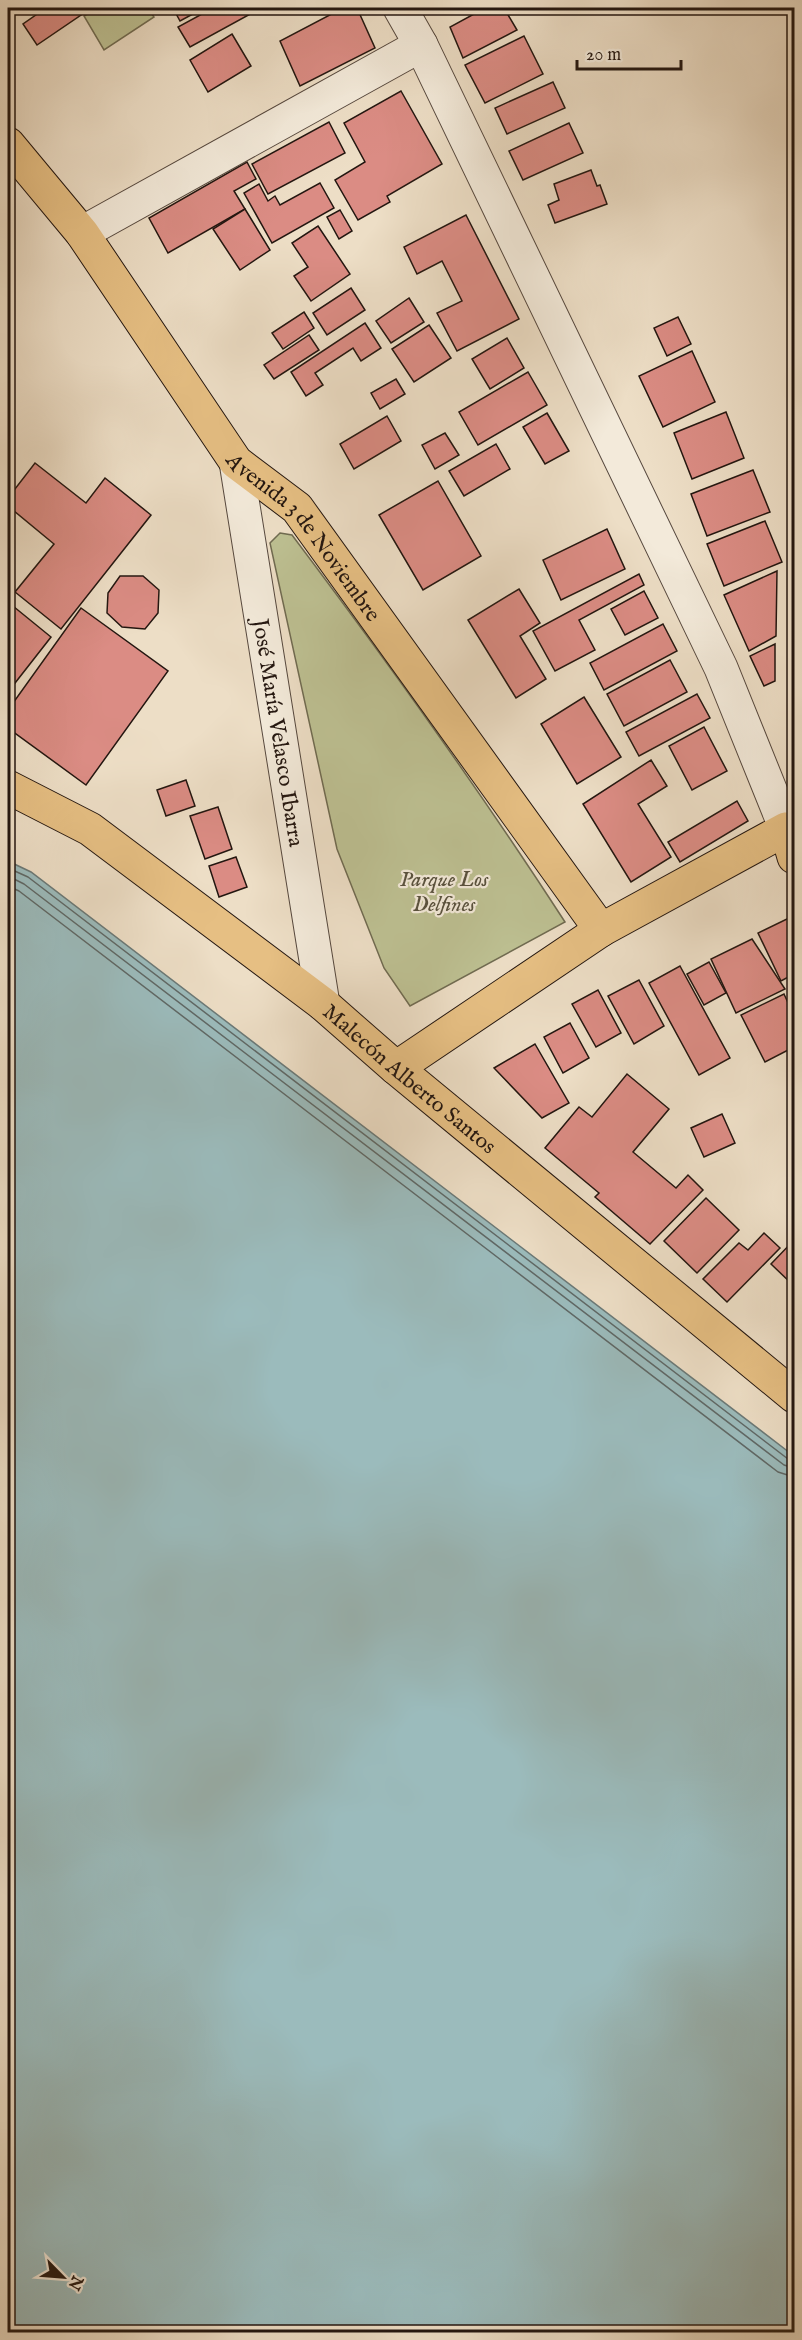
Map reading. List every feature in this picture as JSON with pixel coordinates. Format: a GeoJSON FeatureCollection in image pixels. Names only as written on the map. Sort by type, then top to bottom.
{"type":"FeatureCollection","features":[{"type":"Feature","properties":{"kind":"main road","name":"Avenida 3 de Noviembre"},"geometry":{"type":"LineString","coordinates":[[8,144],[82,233],[236,462],[297,508],[601,930]]}},
{"type":"Feature","properties":{"kind":"main road","name":"Malecón Alberto Santos"},"geometry":{"type":"LineString","coordinates":[[8,787],[90,829],[323,1004],[396,1068],[795,1396]]}},
{"type":"Feature","properties":{"kind":"main road"},"geometry":{"type":"LineString","coordinates":[[396,1068],[601,930],[790,843]]}},
{"type":"Feature","properties":{"kind":"street"},"geometry":{"type":"LineString","coordinates":[[400,8],[421,45],[721,668],[790,843]]}},
{"type":"Feature","properties":{"kind":"street"},"geometry":{"type":"LineString","coordinates":[[82,233],[421,45]]}},
{"type":"Feature","properties":{"kind":"street","name":"José María Velasco Ibarra"},"geometry":{"type":"LineString","coordinates":[[236,462],[323,1004]]}},
{"type":"Feature","properties":{"kind":"green space"},"geometry":{"type":"Polygon","coordinates":[[[99,8],[148,8],[154,17],[104,50],[84,16],[99,8]]]}},
{"type":"Feature","properties":{"kind":"green space","name":"Parque Los Delfines"},"geometry":{"type":"Polygon","coordinates":[[[280,533],[292,535],[363,630],[466,774],[565,922],[410,1006],[384,968],[337,849],[270,543],[280,533]]]}},
{"type":"Feature","properties":{"kind":"water"},"geometry":{"type":"Polygon","coordinates":[[[8,861],[31,872],[794,1456],[794,2332],[8,2332],[8,861]]]}},
{"type":"Feature","properties":{"kind":"building"},"geometry":{"type":"Polygon","coordinates":[[[46,8],[76,8],[81,15],[37,45],[23,24],[46,8]]]}},
{"type":"Feature","properties":{"kind":"building"},"geometry":{"type":"Polygon","coordinates":[[[173,8],[204,8],[180,21],[173,8]]]}},
{"type":"Feature","properties":{"kind":"building"},"geometry":{"type":"Polygon","coordinates":[[[213,8],[251,8],[254,12],[190,47],[178,27],[213,8]]]}},
{"type":"Feature","properties":{"kind":"building"},"geometry":{"type":"Polygon","coordinates":[[[343,8],[357,8],[375,48],[300,86],[280,41],[343,8]]]}},
{"type":"Feature","properties":{"kind":"building"},"geometry":{"type":"Polygon","coordinates":[[[485,8],[504,8],[517,30],[463,58],[450,27],[485,8]]]}},
{"type":"Feature","properties":{"kind":"building"},"geometry":{"type":"Polygon","coordinates":[[[232,34],[251,66],[208,92],[190,60],[232,34]]]}},
{"type":"Feature","properties":{"kind":"building"},"geometry":{"type":"Polygon","coordinates":[[[524,36],[543,74],[485,103],[465,65],[524,36]]]}},
{"type":"Feature","properties":{"kind":"building"},"geometry":{"type":"Polygon","coordinates":[[[553,82],[565,108],[507,134],[495,108],[553,82]]]}},
{"type":"Feature","properties":{"kind":"building"},"geometry":{"type":"Polygon","coordinates":[[[401,91],[442,164],[387,196],[390,202],[358,220],[335,180],[365,162],[344,123],[401,91]]]}},
{"type":"Feature","properties":{"kind":"building"},"geometry":{"type":"Polygon","coordinates":[[[329,122],[345,153],[268,194],[252,164],[329,122]]]}},
{"type":"Feature","properties":{"kind":"building"},"geometry":{"type":"Polygon","coordinates":[[[569,123],[583,153],[523,180],[509,151],[569,123]]]}},
{"type":"Feature","properties":{"kind":"building"},"geometry":{"type":"Polygon","coordinates":[[[247,162],[256,179],[234,191],[245,209],[168,253],[149,218],[247,162]]]}},
{"type":"Feature","properties":{"kind":"building"},"geometry":{"type":"Polygon","coordinates":[[[591,170],[607,204],[555,223],[548,205],[559,200],[554,184],[591,170]]]}},
{"type":"Feature","properties":{"kind":"building"},"geometry":{"type":"Polygon","coordinates":[[[320,183],[334,208],[272,243],[244,193],[259,184],[268,201],[275,196],[280,205],[320,183]]]}},
{"type":"Feature","properties":{"kind":"building"},"geometry":{"type":"Polygon","coordinates":[[[245,209],[270,250],[240,270],[213,229],[245,209]]]}},
{"type":"Feature","properties":{"kind":"building"},"geometry":{"type":"Polygon","coordinates":[[[340,210],[352,231],[339,239],[327,217],[340,210]]]}},
{"type":"Feature","properties":{"kind":"building"},"geometry":{"type":"Polygon","coordinates":[[[466,215],[519,319],[457,351],[437,313],[462,301],[442,261],[417,274],[404,247],[466,215]]]}},
{"type":"Feature","properties":{"kind":"building"},"geometry":{"type":"Polygon","coordinates":[[[318,226],[350,274],[311,301],[294,276],[308,267],[292,243],[318,226]]]}},
{"type":"Feature","properties":{"kind":"building"},"geometry":{"type":"Polygon","coordinates":[[[351,288],[365,310],[327,335],[313,313],[351,288]]]}},
{"type":"Feature","properties":{"kind":"building"},"geometry":{"type":"Polygon","coordinates":[[[409,298],[424,322],[391,343],[376,321],[409,298]]]}},
{"type":"Feature","properties":{"kind":"building"},"geometry":{"type":"Polygon","coordinates":[[[304,312],[314,328],[283,349],[272,333],[304,312]]]}},
{"type":"Feature","properties":{"kind":"building"},"geometry":{"type":"Polygon","coordinates":[[[678,317],[691,344],[667,356],[654,328],[678,317]]]}},
{"type":"Feature","properties":{"kind":"building"},"geometry":{"type":"Polygon","coordinates":[[[365,323],[381,348],[361,361],[353,348],[315,373],[323,385],[306,396],[291,372],[365,323]]]}},
{"type":"Feature","properties":{"kind":"building"},"geometry":{"type":"Polygon","coordinates":[[[429,325],[451,358],[414,382],[392,349],[429,325]]]}},
{"type":"Feature","properties":{"kind":"building"},"geometry":{"type":"Polygon","coordinates":[[[309,335],[319,350],[274,379],[264,365],[309,335]]]}},
{"type":"Feature","properties":{"kind":"building"},"geometry":{"type":"Polygon","coordinates":[[[507,338],[524,368],[490,389],[472,359],[507,338]]]}},
{"type":"Feature","properties":{"kind":"building"},"geometry":{"type":"Polygon","coordinates":[[[692,351],[715,402],[663,427],[639,376],[692,351]]]}},
{"type":"Feature","properties":{"kind":"building"},"geometry":{"type":"Polygon","coordinates":[[[528,372],[547,405],[478,445],[459,412],[528,372]]]}},
{"type":"Feature","properties":{"kind":"building"},"geometry":{"type":"Polygon","coordinates":[[[396,379],[405,394],[380,409],[371,393],[396,379]]]}},
{"type":"Feature","properties":{"kind":"building"},"geometry":{"type":"Polygon","coordinates":[[[726,412],[744,458],[692,479],[674,433],[726,412]]]}},
{"type":"Feature","properties":{"kind":"building"},"geometry":{"type":"Polygon","coordinates":[[[547,413],[569,451],[545,464],[523,427],[547,413]]]}},
{"type":"Feature","properties":{"kind":"building"},"geometry":{"type":"Polygon","coordinates":[[[387,416],[401,441],[354,469],[340,444],[387,416]]]}},
{"type":"Feature","properties":{"kind":"building"},"geometry":{"type":"Polygon","coordinates":[[[445,433],[459,455],[435,469],[422,445],[445,433]]]}},
{"type":"Feature","properties":{"kind":"building"},"geometry":{"type":"Polygon","coordinates":[[[496,444],[510,469],[464,496],[449,471],[496,444]]]}},
{"type":"Feature","properties":{"kind":"building"},"geometry":{"type":"Polygon","coordinates":[[[35,463],[86,503],[105,478],[151,515],[61,629],[15,592],[54,544],[8,506],[8,498],[35,463]]]}},
{"type":"Feature","properties":{"kind":"building"},"geometry":{"type":"Polygon","coordinates":[[[753,470],[770,512],[707,536],[691,494],[753,470]]]}},
{"type":"Feature","properties":{"kind":"building"},"geometry":{"type":"Polygon","coordinates":[[[438,481],[481,556],[423,590],[379,515],[438,481]]]}},
{"type":"Feature","properties":{"kind":"building"},"geometry":{"type":"Polygon","coordinates":[[[765,521],[782,562],[724,586],[707,544],[765,521]]]}},
{"type":"Feature","properties":{"kind":"building"},"geometry":{"type":"Polygon","coordinates":[[[607,529],[625,569],[561,600],[543,560],[607,529]]]}},
{"type":"Feature","properties":{"kind":"building"},"geometry":{"type":"Polygon","coordinates":[[[777,571],[776,636],[749,651],[724,595],[777,571]]]}},
{"type":"Feature","properties":{"kind":"building"},"geometry":{"type":"Polygon","coordinates":[[[639,574],[644,585],[579,620],[595,650],[555,671],[533,631],[639,574]]]}},
{"type":"Feature","properties":{"kind":"building"},"geometry":{"type":"Polygon","coordinates":[[[120,576],[143,576],[159,590],[158,613],[145,629],[122,627],[107,613],[108,593],[120,576]]]}},
{"type":"Feature","properties":{"kind":"building"},"geometry":{"type":"Polygon","coordinates":[[[519,589],[540,623],[520,636],[546,679],[516,698],[468,620],[519,589]]]}},
{"type":"Feature","properties":{"kind":"building"},"geometry":{"type":"Polygon","coordinates":[[[644,591],[658,618],[625,635],[611,609],[644,591]]]}},
{"type":"Feature","properties":{"kind":"building"},"geometry":{"type":"Polygon","coordinates":[[[8,602],[51,637],[8,692],[8,602]]]}},
{"type":"Feature","properties":{"kind":"building"},"geometry":{"type":"Polygon","coordinates":[[[81,608],[168,671],[86,785],[8,728],[8,710],[81,608]]]}},
{"type":"Feature","properties":{"kind":"building"},"geometry":{"type":"Polygon","coordinates":[[[663,624],[677,651],[604,690],[590,663],[663,624]]]}},
{"type":"Feature","properties":{"kind":"building"},"geometry":{"type":"Polygon","coordinates":[[[775,644],[775,681],[764,686],[750,656],[775,644]]]}},
{"type":"Feature","properties":{"kind":"building"},"geometry":{"type":"Polygon","coordinates":[[[670,660],[687,692],[624,726],[607,694],[670,660]]]}},
{"type":"Feature","properties":{"kind":"building"},"geometry":{"type":"Polygon","coordinates":[[[697,694],[710,718],[639,756],[626,732],[697,694]]]}},
{"type":"Feature","properties":{"kind":"building"},"geometry":{"type":"Polygon","coordinates":[[[584,697],[621,757],[577,784],[541,724],[584,697]]]}},
{"type":"Feature","properties":{"kind":"building"},"geometry":{"type":"Polygon","coordinates":[[[704,727],[727,771],[692,790],[669,746],[704,727]]]}},
{"type":"Feature","properties":{"kind":"building"},"geometry":{"type":"Polygon","coordinates":[[[651,760],[667,786],[638,804],[671,857],[631,882],[583,804],[651,760]]]}},
{"type":"Feature","properties":{"kind":"building"},"geometry":{"type":"Polygon","coordinates":[[[186,780],[195,806],[166,816],[157,790],[186,780]]]}},
{"type":"Feature","properties":{"kind":"building"},"geometry":{"type":"Polygon","coordinates":[[[737,801],[748,821],[680,862],[668,842],[737,801]]]}},
{"type":"Feature","properties":{"kind":"building"},"geometry":{"type":"Polygon","coordinates":[[[218,807],[232,849],[205,859],[190,816],[218,807]]]}},
{"type":"Feature","properties":{"kind":"building"},"geometry":{"type":"Polygon","coordinates":[[[236,857],[247,887],[219,897],[209,866],[236,857]]]}},
{"type":"Feature","properties":{"kind":"building"},"geometry":{"type":"Polygon","coordinates":[[[791,917],[794,923],[794,974],[781,981],[758,933],[791,917]]]}},
{"type":"Feature","properties":{"kind":"building"},"geometry":{"type":"Polygon","coordinates":[[[752,939],[785,989],[736,1013],[711,959],[752,939]]]}},
{"type":"Feature","properties":{"kind":"building"},"geometry":{"type":"Polygon","coordinates":[[[709,962],[726,993],[704,1005],[687,974],[709,962]]]}},
{"type":"Feature","properties":{"kind":"building"},"geometry":{"type":"Polygon","coordinates":[[[680,966],[730,1058],[699,1075],[649,983],[680,966]]]}},
{"type":"Feature","properties":{"kind":"building"},"geometry":{"type":"Polygon","coordinates":[[[639,980],[664,1026],[634,1044],[608,996],[639,980]]]}},
{"type":"Feature","properties":{"kind":"building"},"geometry":{"type":"Polygon","coordinates":[[[598,990],[621,1033],[596,1047],[572,1004],[598,990]]]}},
{"type":"Feature","properties":{"kind":"building"},"geometry":{"type":"Polygon","coordinates":[[[784,994],[794,1016],[794,1047],[765,1062],[741,1015],[784,994]]]}},
{"type":"Feature","properties":{"kind":"building"},"geometry":{"type":"Polygon","coordinates":[[[570,1023],[589,1058],[563,1073],[544,1037],[570,1023]]]}},
{"type":"Feature","properties":{"kind":"building"},"geometry":{"type":"Polygon","coordinates":[[[535,1044],[569,1103],[542,1118],[494,1068],[535,1044]]]}},
{"type":"Feature","properties":{"kind":"building"},"geometry":{"type":"Polygon","coordinates":[[[627,1074],[669,1109],[633,1152],[676,1188],[688,1175],[703,1190],[650,1244],[595,1197],[599,1193],[545,1148],[579,1107],[592,1117],[627,1074]]]}},
{"type":"Feature","properties":{"kind":"building"},"geometry":{"type":"Polygon","coordinates":[[[722,1114],[735,1143],[704,1157],[691,1128],[722,1114]]]}},
{"type":"Feature","properties":{"kind":"building"},"geometry":{"type":"Polygon","coordinates":[[[706,1198],[739,1230],[697,1273],[664,1241],[706,1198]]]}},
{"type":"Feature","properties":{"kind":"building"},"geometry":{"type":"Polygon","coordinates":[[[764,1233],[780,1248],[727,1302],[703,1279],[739,1243],[748,1250],[764,1233]]]}},
{"type":"Feature","properties":{"kind":"building"},"geometry":{"type":"Polygon","coordinates":[[[794,1240],[794,1286],[771,1264],[794,1240]]]}}]}
